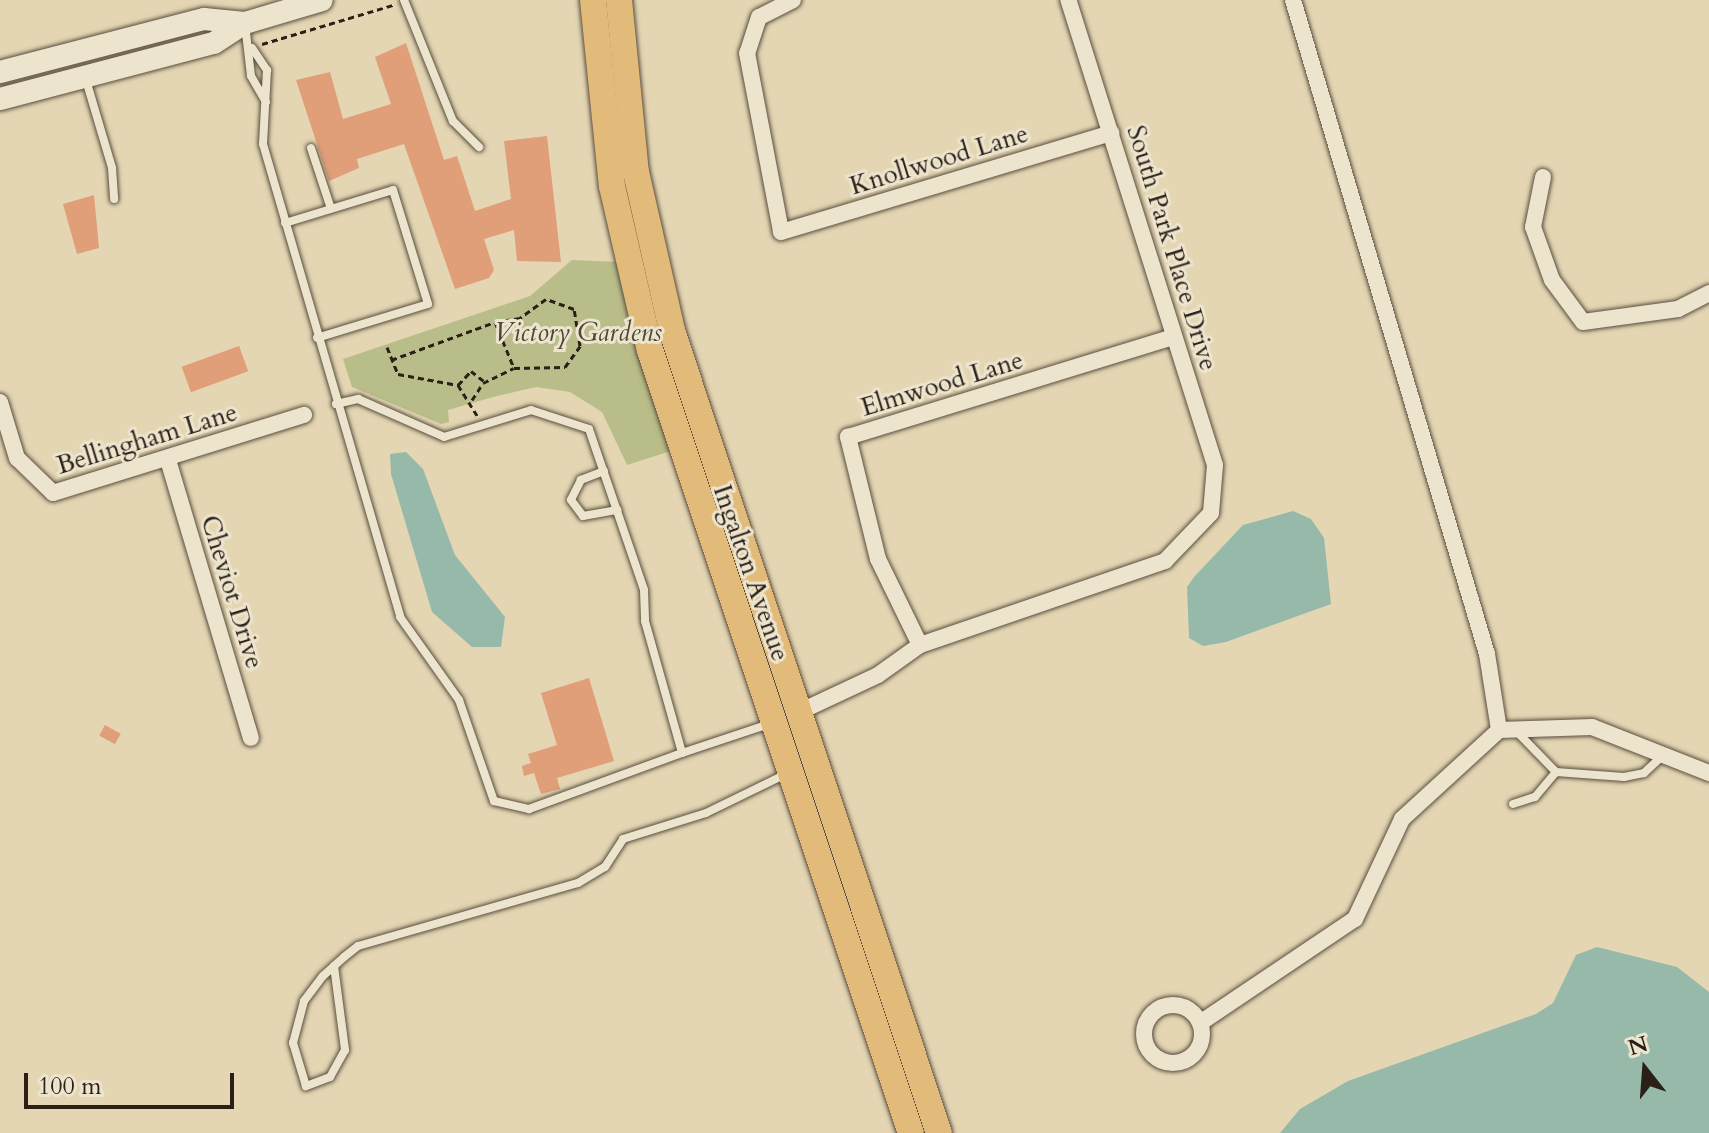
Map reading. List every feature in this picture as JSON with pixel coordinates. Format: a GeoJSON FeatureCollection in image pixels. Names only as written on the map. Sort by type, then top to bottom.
{"type":"FeatureCollection","features":[{"type":"Feature","properties":{"kind":"main road","name":"Ingalton Avenue"},"geometry":{"type":"LineString","coordinates":[[593,0],[608,157],[637,301],[939,1133]]}},
{"type":"Feature","properties":{"kind":"main road","name":"Ingalton Avenue"},"geometry":{"type":"LineString","coordinates":[[619,0],[629,124],[659,283],[786,718],[791,772],[911,1133]]}},
{"type":"Feature","properties":{"kind":"street"},"geometry":{"type":"LineString","coordinates":[[0,99],[214,43],[245,23],[322,0]]}},
{"type":"Feature","properties":{"kind":"street","name":"Knollwood Lane"},"geometry":{"type":"LineString","coordinates":[[793,0],[759,17],[747,53],[781,232],[1111,133]]}},
{"type":"Feature","properties":{"kind":"street","name":"South Park Place Drive"},"geometry":{"type":"LineString","coordinates":[[920,645],[1165,561],[1211,513],[1215,465],[1169,338],[1111,133],[1068,0]]}},
{"type":"Feature","properties":{"kind":"street"},"geometry":{"type":"LineString","coordinates":[[1293,0],[1487,654],[1499,730]]}},
{"type":"Feature","properties":{"kind":"street"},"geometry":{"type":"LineString","coordinates":[[0,72],[204,19],[245,23]]}},
{"type":"Feature","properties":{"kind":"street"},"geometry":{"type":"LineString","coordinates":[[1543,177],[1533,227],[1552,280],[1583,322],[1678,309],[1709,293]]}},
{"type":"Feature","properties":{"kind":"street","name":"Elmwood Lane"},"geometry":{"type":"LineString","coordinates":[[920,645],[878,559],[848,437],[1169,338]]}},
{"type":"Feature","properties":{"kind":"street","name":"Bellingham Lane"},"geometry":{"type":"LineString","coordinates":[[0,402],[17,458],[53,493],[168,460],[304,415]]}},
{"type":"Feature","properties":{"kind":"street","name":"Cheviot Drive"},"geometry":{"type":"LineString","coordinates":[[168,460],[251,738]]}},
{"type":"Feature","properties":{"kind":"street"},"geometry":{"type":"LineString","coordinates":[[786,718],[878,675],[920,645]]}},
{"type":"Feature","properties":{"kind":"street"},"geometry":{"type":"LineString","coordinates":[[1499,730],[1520,735],[1592,727],[1709,773]]}},
{"type":"Feature","properties":{"kind":"street"},"geometry":{"type":"LineString","coordinates":[[1200,1023],[1355,919],[1402,819],[1499,730]]}},
{"type":"Feature","properties":{"kind":"lane"},"geometry":{"type":"LineString","coordinates":[[404,0],[453,121],[479,147]]}},
{"type":"Feature","properties":{"kind":"lane"},"geometry":{"type":"LineString","coordinates":[[245,23],[252,48],[251,76],[266,103]]}},
{"type":"Feature","properties":{"kind":"lane"},"geometry":{"type":"LineString","coordinates":[[252,48],[267,70],[263,144],[400,617],[459,700],[494,801],[529,809],[786,718]]}},
{"type":"Feature","properties":{"kind":"lane"},"geometry":{"type":"LineString","coordinates":[[84,76],[112,168],[114,199]]}},
{"type":"Feature","properties":{"kind":"lane"},"geometry":{"type":"LineString","coordinates":[[311,148],[331,209]]}},
{"type":"Feature","properties":{"kind":"lane"},"geometry":{"type":"LineString","coordinates":[[285,223],[393,190],[428,304],[317,338]]}},
{"type":"Feature","properties":{"kind":"lane"},"geometry":{"type":"LineString","coordinates":[[336,404],[358,399],[444,437],[531,410],[589,429],[644,590],[645,621],[682,753]]}},
{"type":"Feature","properties":{"kind":"lane"},"geometry":{"type":"LineString","coordinates":[[604,471],[581,480],[571,500],[583,516],[617,510]]}},
{"type":"Feature","properties":{"kind":"lane"},"geometry":{"type":"LineString","coordinates":[[1520,735],[1556,772],[1624,777],[1644,773],[1664,755]]}},
{"type":"Feature","properties":{"kind":"lane"},"geometry":{"type":"LineString","coordinates":[[334,966],[345,1050],[330,1077],[306,1086],[295,1069],[296,1028],[304,1001],[334,966],[358,946],[408,927],[578,883],[605,867],[623,839],[706,813],[791,772]]}},
{"type":"Feature","properties":{"kind":"lane"},"geometry":{"type":"LineString","coordinates":[[1513,804],[1535,797],[1556,772]]}},
{"type":"Feature","properties":{"kind":"path"},"geometry":{"type":"LineString","coordinates":[[391,360],[495,322],[520,318],[546,299],[565,302],[580,318],[580,346],[565,367],[514,368],[485,382],[472,400]]}},
{"type":"Feature","properties":{"kind":"path"},"geometry":{"type":"LineString","coordinates":[[495,322],[514,368]]}},
{"type":"Feature","properties":{"kind":"path"},"geometry":{"type":"LineString","coordinates":[[387,347],[398,374],[458,385],[472,400],[477,415]]}},
{"type":"Feature","properties":{"kind":"path"},"geometry":{"type":"LineString","coordinates":[[458,385],[471,371],[485,382]]}},
{"type":"Feature","properties":{"kind":"green space","name":"Victory Gardens"},"geometry":{"type":"Polygon","coordinates":[[[572,260],[620,262],[674,450],[627,465],[602,412],[570,392],[536,387],[493,397],[448,410],[449,422],[441,424],[352,387],[343,359],[530,296],[572,260]]]}},
{"type":"Feature","properties":{"kind":"shaded area"},"geometry":{"type":"Polygon","coordinates":[[[406,452],[423,469],[455,555],[505,617],[501,647],[472,647],[432,612],[391,474],[390,454],[406,452]]]}},
{"type":"Feature","properties":{"kind":"shaded area"},"geometry":{"type":"Polygon","coordinates":[[[1293,511],[1311,519],[1324,538],[1331,604],[1226,642],[1203,646],[1189,638],[1187,587],[1194,577],[1243,525],[1293,511]]]}},
{"type":"Feature","properties":{"kind":"shaded area"},"geometry":{"type":"Polygon","coordinates":[[[1597,947],[1677,967],[1709,992],[1709,1133],[1280,1133],[1300,1109],[1348,1081],[1536,1014],[1553,1003],[1576,955],[1597,947]]]}},
{"type":"Feature","properties":{"kind":"building"},"geometry":{"type":"Polygon","coordinates":[[[406,43],[444,160],[457,156],[475,211],[511,199],[504,141],[547,136],[561,262],[517,261],[514,230],[484,239],[494,270],[489,278],[455,289],[404,144],[357,159],[359,168],[329,181],[296,80],[330,72],[343,119],[391,104],[375,57],[406,43]]]}},
{"type":"Feature","properties":{"kind":"building"},"geometry":{"type":"Polygon","coordinates":[[[94,195],[99,248],[77,254],[63,204],[94,195]]]}},
{"type":"Feature","properties":{"kind":"building"},"geometry":{"type":"Polygon","coordinates":[[[239,346],[248,371],[191,392],[182,367],[239,346]]]}},
{"type":"Feature","properties":{"kind":"building"},"geometry":{"type":"Polygon","coordinates":[[[589,678],[614,761],[557,778],[560,789],[541,794],[534,773],[524,776],[522,766],[531,763],[528,754],[557,745],[541,693],[589,678]]]}},
{"type":"Feature","properties":{"kind":"building"},"geometry":{"type":"Polygon","coordinates":[[[105,725],[121,734],[115,744],[99,735],[105,725]]]}}]}
